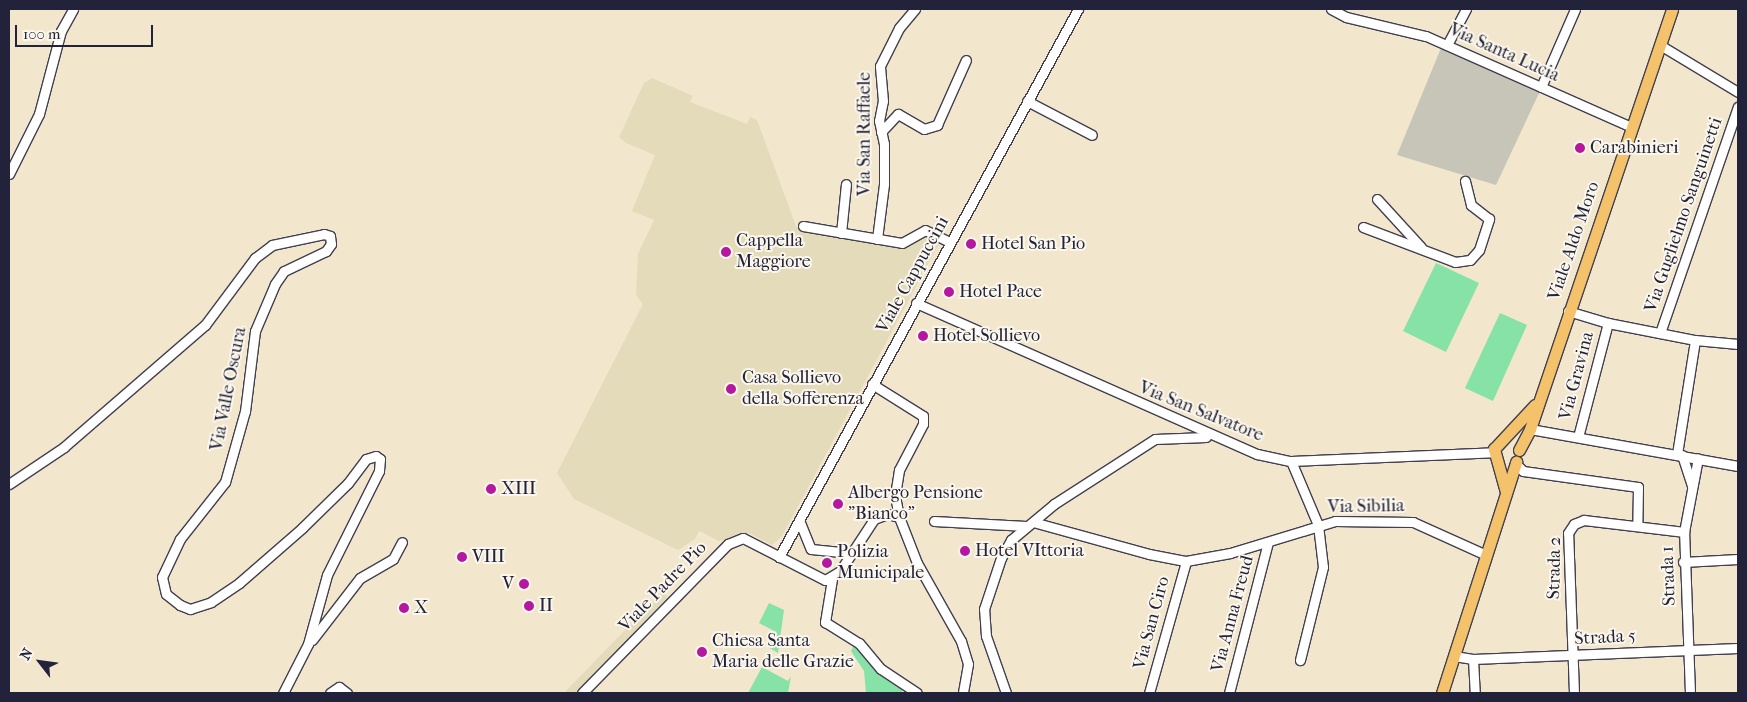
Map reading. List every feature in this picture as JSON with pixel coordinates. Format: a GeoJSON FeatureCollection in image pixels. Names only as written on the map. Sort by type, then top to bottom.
{"type":"FeatureCollection","features":[{"type":"Feature","properties":{"kind":"main road","name":"Viale Aldo Moro"},"geometry":{"type":"LineString","coordinates":[[1442,693],[1506,499],[1519,450],[1530,429],[1568,310],[1672,9]]}},
{"type":"Feature","properties":{"kind":"main road","name":"Viale Aldo Moro"},"geometry":{"type":"LineString","coordinates":[[1506,499],[1496,448],[1539,400]]}},
{"type":"Feature","properties":{"kind":"main road"},"geometry":{"type":"LineString","coordinates":[[1496,448],[1511,441],[1519,450]]}},
{"type":"Feature","properties":{"kind":"main road"},"geometry":{"type":"LineString","coordinates":[[1500,464],[1508,466],[1516,463]]}},
{"type":"Feature","properties":{"kind":"street"},"geometry":{"type":"LineString","coordinates":[[9,174],[39,114],[61,31],[73,9]]}},
{"type":"Feature","properties":{"kind":"street","name":"Via San Raffaele"},"geometry":{"type":"LineString","coordinates":[[877,239],[884,184],[879,121],[883,101],[880,66],[898,28],[915,9]]}},
{"type":"Feature","properties":{"kind":"street","name":"Viale Cappuccini"},"geometry":{"type":"LineString","coordinates":[[779,557],[1078,9]]}},
{"type":"Feature","properties":{"kind":"street","name":"Via Santa Lucia"},"geometry":{"type":"LineString","coordinates":[[1331,9],[1346,17],[1426,36],[1631,127]]}},
{"type":"Feature","properties":{"kind":"street"},"geometry":{"type":"LineString","coordinates":[[1446,45],[1466,9]]}},
{"type":"Feature","properties":{"kind":"street"},"geometry":{"type":"LineString","coordinates":[[1541,87],[1575,9]]}},
{"type":"Feature","properties":{"kind":"street"},"geometry":{"type":"LineString","coordinates":[[1660,45],[1738,92]]}},
{"type":"Feature","properties":{"kind":"street"},"geometry":{"type":"LineString","coordinates":[[881,132],[898,114],[924,129],[937,126],[966,60]]}},
{"type":"Feature","properties":{"kind":"street"},"geometry":{"type":"LineString","coordinates":[[1027,101],[1092,136]]}},
{"type":"Feature","properties":{"kind":"street","name":"Via Guglielmo Sanguinetti"},"geometry":{"type":"LineString","coordinates":[[1660,333],[1738,107]]}},
{"type":"Feature","properties":{"kind":"street"},"geometry":{"type":"LineString","coordinates":[[1363,227],[1455,262],[1470,260],[1479,250],[1490,219],[1471,205],[1465,181]]}},
{"type":"Feature","properties":{"kind":"street"},"geometry":{"type":"LineString","coordinates":[[841,233],[846,184]]}},
{"type":"Feature","properties":{"kind":"street"},"geometry":{"type":"LineString","coordinates":[[1377,199],[1422,249]]}},
{"type":"Feature","properties":{"kind":"street"},"geometry":{"type":"LineString","coordinates":[[803,226],[902,243],[924,230],[950,242]]}},
{"type":"Feature","properties":{"kind":"street","name":"Via Valle Oscura"},"geometry":{"type":"LineString","coordinates":[[9,484],[64,447],[205,325],[255,258],[272,246],[324,234],[330,236],[331,244],[326,251],[284,271],[275,284],[255,331],[245,411],[225,482],[180,540],[162,577],[166,594],[180,605],[190,609],[211,602],[239,583],[302,528],[348,483],[366,459],[376,456],[382,464],[327,575],[308,644],[283,693]]}},
{"type":"Feature","properties":{"kind":"street","name":"Via San Salvatore"},"geometry":{"type":"LineString","coordinates":[[916,303],[1217,438],[1257,454],[1291,461],[1496,448]]}},
{"type":"Feature","properties":{"kind":"street"},"geometry":{"type":"LineString","coordinates":[[1568,310],[1608,323],[1695,340],[1738,344]]}},
{"type":"Feature","properties":{"kind":"street","name":"Via Gravina"},"geometry":{"type":"LineString","coordinates":[[1578,438],[1608,323]]}},
{"type":"Feature","properties":{"kind":"street"},"geometry":{"type":"LineString","coordinates":[[1692,488],[1679,455],[1695,340]]}},
{"type":"Feature","properties":{"kind":"street"},"geometry":{"type":"LineString","coordinates":[[872,384],[923,416],[923,424],[897,478],[895,496],[899,517],[917,563],[961,641],[968,664],[963,693]]}},
{"type":"Feature","properties":{"kind":"street"},"geometry":{"type":"LineString","coordinates":[[1530,429],[1738,466]]}},
{"type":"Feature","properties":{"kind":"street"},"geometry":{"type":"LineString","coordinates":[[1006,693],[986,636],[984,609],[1001,558],[1011,540],[1029,524],[1116,461],[1155,439],[1195,435],[1217,438]]}},
{"type":"Feature","properties":{"kind":"street","name":"Strada 1"},"geometry":{"type":"LineString","coordinates":[[1690,693],[1683,562],[1684,532],[1698,458]]}},
{"type":"Feature","properties":{"kind":"street"},"geometry":{"type":"LineString","coordinates":[[934,521],[1029,524],[1149,554],[1186,561],[1268,542],[1318,525],[1291,461]]}},
{"type":"Feature","properties":{"kind":"street"},"geometry":{"type":"LineString","coordinates":[[1516,463],[1523,471],[1638,487],[1637,526]]}},
{"type":"Feature","properties":{"kind":"street"},"geometry":{"type":"LineString","coordinates":[[899,517],[887,514],[874,519],[832,579],[825,622],[859,643],[881,670],[917,693]]}},
{"type":"Feature","properties":{"kind":"street"},"geometry":{"type":"LineString","coordinates":[[799,520],[811,549],[851,553]]}},
{"type":"Feature","properties":{"kind":"street","name":"Strada 2"},"geometry":{"type":"LineString","coordinates":[[1574,693],[1568,533],[1574,524],[1584,520],[1684,532]]}},
{"type":"Feature","properties":{"kind":"street","name":"Via Sibilia"},"geometry":{"type":"LineString","coordinates":[[1300,660],[1323,568],[1318,525],[1335,521],[1413,522],[1486,555]]}},
{"type":"Feature","properties":{"kind":"street","name":"Viale Padre Pio"},"geometry":{"type":"LineString","coordinates":[[582,693],[722,548],[743,538],[779,557]]}},
{"type":"Feature","properties":{"kind":"street"},"geometry":{"type":"LineString","coordinates":[[308,644],[360,578],[393,559],[402,542]]}},
{"type":"Feature","properties":{"kind":"street","name":"Via Anna Freud"},"geometry":{"type":"LineString","coordinates":[[1229,693],[1268,542]]}},
{"type":"Feature","properties":{"kind":"street"},"geometry":{"type":"LineString","coordinates":[[779,557],[817,579],[832,579]]}},
{"type":"Feature","properties":{"kind":"street"},"geometry":{"type":"LineString","coordinates":[[1683,562],[1738,560]]}},
{"type":"Feature","properties":{"kind":"street","name":"Via San Ciro"},"geometry":{"type":"LineString","coordinates":[[1149,693],[1186,561]]}},
{"type":"Feature","properties":{"kind":"street","name":"Strada 5"},"geometry":{"type":"LineString","coordinates":[[1454,656],[1473,659],[1738,648]]}},
{"type":"Feature","properties":{"kind":"street"},"geometry":{"type":"LineString","coordinates":[[1473,659],[1475,693]]}},
{"type":"Feature","properties":{"kind":"street"},"geometry":{"type":"LineString","coordinates":[[330,693],[339,687],[347,693]]}},
{"type":"Feature","properties":{"kind":"shaded area"},"geometry":{"type":"Polygon","coordinates":[[[1441,48],[1540,91],[1496,185],[1397,155],[1441,48]]]}},
{"type":"Feature","properties":{"kind":"shaded area","name":"Casa Sollievo della Sofferenza"},"geometry":{"type":"Polygon","coordinates":[[[652,78],[693,96],[690,102],[747,124],[750,117],[757,120],[796,226],[801,230],[904,248],[923,233],[940,242],[782,536],[772,545],[749,533],[719,541],[699,531],[695,539],[678,550],[574,499],[557,473],[643,304],[636,295],[638,254],[654,220],[632,211],[655,155],[626,143],[619,137],[644,83],[652,78]]]}},
{"type":"Feature","properties":{"kind":"shaded area"},"geometry":{"type":"Polygon","coordinates":[[[663,591],[672,604],[586,693],[564,693],[663,591]]]}},
{"type":"Feature","properties":{"kind":"green space"},"geometry":{"type":"Polygon","coordinates":[[[1436,263],[1479,283],[1446,352],[1403,331],[1436,263]]]}},
{"type":"Feature","properties":{"kind":"green space"},"geometry":{"type":"Polygon","coordinates":[[[1500,313],[1527,325],[1493,401],[1465,388],[1500,313]]]}},
{"type":"Feature","properties":{"kind":"green space"},"geometry":{"type":"Polygon","coordinates":[[[769,603],[784,610],[778,653],[768,647],[776,632],[759,623],[769,603]]]}},
{"type":"Feature","properties":{"kind":"green space"},"geometry":{"type":"Polygon","coordinates":[[[854,645],[879,674],[902,689],[902,693],[866,693],[864,671],[851,651],[854,645]]]}},
{"type":"Feature","properties":{"kind":"green space"},"geometry":{"type":"Polygon","coordinates":[[[762,667],[788,681],[791,676],[788,693],[748,693],[762,667]]]}},
{"type":"Feature","properties":{"kind":"place","name":"Carabinieri"},"geometry":{"type":"Point","coordinates":[1580,148]}},
{"type":"Feature","properties":{"kind":"place","name":"Hotel San Pio"},"geometry":{"type":"Point","coordinates":[971,244]}},
{"type":"Feature","properties":{"kind":"place","name":"Cappella Maggiore"},"geometry":{"type":"Point","coordinates":[726,252]}},
{"type":"Feature","properties":{"kind":"place","name":"Hotel Pace"},"geometry":{"type":"Point","coordinates":[949,292]}},
{"type":"Feature","properties":{"kind":"place","name":"Hotel Sollievo"},"geometry":{"type":"Point","coordinates":[923,336]}},
{"type":"Feature","properties":{"kind":"place","name":"Casa Sollievo della Sofferenza"},"geometry":{"type":"Point","coordinates":[731,389]}},
{"type":"Feature","properties":{"kind":"place","name":"XIII"},"geometry":{"type":"Point","coordinates":[491,489]}},
{"type":"Feature","properties":{"kind":"place","name":"Albergo Pensione \"Bianco\""},"geometry":{"type":"Point","coordinates":[838,504]}},
{"type":"Feature","properties":{"kind":"place","name":"Hotel VIttoria"},"geometry":{"type":"Point","coordinates":[965,551]}},
{"type":"Feature","properties":{"kind":"place","name":"VIII"},"geometry":{"type":"Point","coordinates":[462,557]}},
{"type":"Feature","properties":{"kind":"place","name":"Polizia Municipale"},"geometry":{"type":"Point","coordinates":[827,563]}},
{"type":"Feature","properties":{"kind":"place","name":"V"},"geometry":{"type":"Point","coordinates":[524,584]}},
{"type":"Feature","properties":{"kind":"place","name":"II"},"geometry":{"type":"Point","coordinates":[529,606]}},
{"type":"Feature","properties":{"kind":"place","name":"X"},"geometry":{"type":"Point","coordinates":[404,608]}},
{"type":"Feature","properties":{"kind":"place","name":"Chiesa Santa Maria delle Grazie"},"geometry":{"type":"Point","coordinates":[702,652]}}]}
